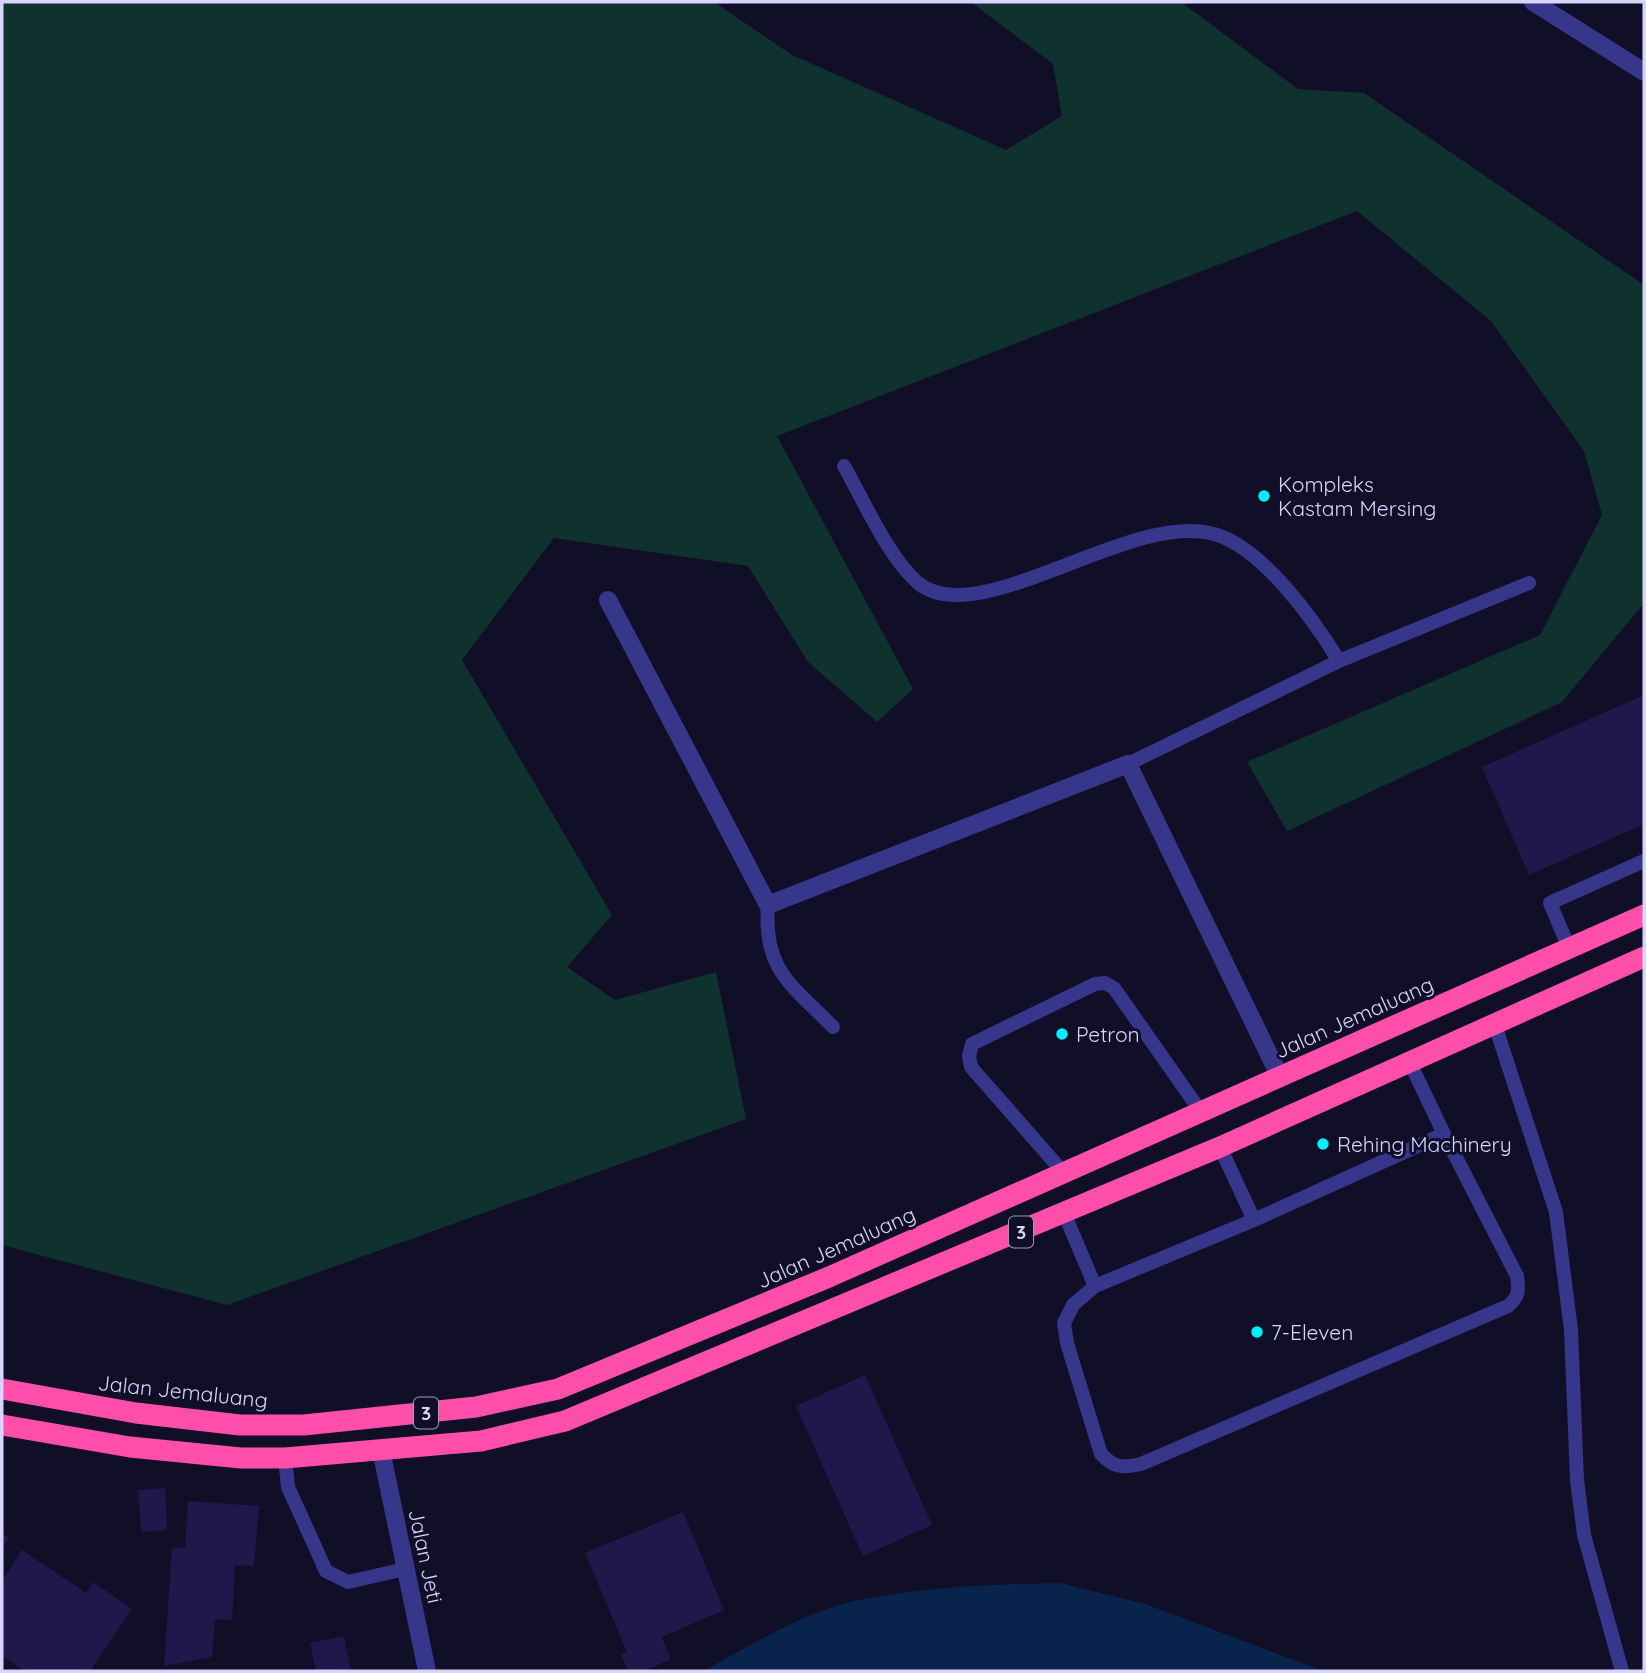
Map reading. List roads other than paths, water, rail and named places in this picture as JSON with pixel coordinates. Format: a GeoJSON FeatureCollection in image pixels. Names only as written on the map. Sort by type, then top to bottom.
{"type":"FeatureCollection","features":[{"type":"Feature","properties":{"kind":"highway","name":"Jalan Jemaluang"},"geometry":{"type":"LineString","coordinates":[[2,1389],[136,1413],[240,1425],[304,1424],[476,1407],[558,1389],[621,1366],[829,1277],[1644,915]]}},
{"type":"Feature","properties":{"kind":"highway","name":"3"},"geometry":{"type":"LineString","coordinates":[[2,1424],[130,1447],[241,1458],[285,1458],[481,1441],[565,1421],[1220,1147],[1644,957]]}},
{"type":"Feature","properties":{"kind":"street"},"geometry":{"type":"LineString","coordinates":[[1533,2],[1644,72]]}},
{"type":"Feature","properties":{"kind":"street"},"geometry":{"type":"LineString","coordinates":[[608,600],[768,905],[1129,764],[1280,1077]]}},
{"type":"Feature","properties":{"kind":"street","name":"Jalan Jeti"},"geometry":{"type":"LineString","coordinates":[[381,1450],[427,1671]]}},
{"type":"Feature","properties":{"kind":"lane"},"geometry":{"type":"LineString","coordinates":[[844,466],[900,563],[919,584],[943,594],[968,595],[996,590],[1134,540],[1165,531],[1191,529],[1216,534],[1240,548],[1294,593],[1339,661]]}},
{"type":"Feature","properties":{"kind":"lane"},"geometry":{"type":"LineString","coordinates":[[1129,764],[1339,661],[1529,583]]}},
{"type":"Feature","properties":{"kind":"lane"},"geometry":{"type":"LineString","coordinates":[[1569,948],[1550,903],[1644,861]]}},
{"type":"Feature","properties":{"kind":"lane"},"geometry":{"type":"LineString","coordinates":[[768,905],[766,931],[770,954],[781,974],[832,1027]]}},
{"type":"Feature","properties":{"kind":"lane"},"geometry":{"type":"LineString","coordinates":[[1063,1172],[971,1067],[969,1056],[972,1044],[1094,984],[1105,983],[1114,988],[1201,1112]]}},
{"type":"Feature","properties":{"kind":"lane"},"geometry":{"type":"LineString","coordinates":[[1494,1025],[1556,1212],[1571,1330],[1577,1480],[1584,1535],[1622,1671]]}},
{"type":"Feature","properties":{"kind":"lane"},"geometry":{"type":"LineString","coordinates":[[1410,1063],[1517,1276],[1519,1288],[1516,1299],[1508,1306],[1141,1464],[1125,1468],[1111,1464],[1101,1454],[1067,1343],[1064,1323],[1073,1305],[1096,1286],[1254,1220],[1444,1134]]}},
{"type":"Feature","properties":{"kind":"lane"},"geometry":{"type":"LineString","coordinates":[[1220,1147],[1254,1220]]}},
{"type":"Feature","properties":{"kind":"lane"},"geometry":{"type":"LineString","coordinates":[[1064,1213],[1096,1286]]}},
{"type":"Feature","properties":{"kind":"lane"},"geometry":{"type":"LineString","coordinates":[[285,1458],[288,1486],[326,1571],[348,1582],[405,1569]]}},
{"type":"Feature","properties":{"kind":"water"},"geometry":{"type":"Polygon","coordinates":[[[1060,1583],[1145,1604],[1323,1671],[703,1671],[797,1621],[858,1600],[959,1587],[1060,1583]]]}},
{"type":"Feature","properties":{"kind":"place","name":"Kompleks Kastam Mersing"},"geometry":{"type":"Point","coordinates":[1264,496]}},
{"type":"Feature","properties":{"kind":"place","name":"Petron"},"geometry":{"type":"Point","coordinates":[1062,1034]}},
{"type":"Feature","properties":{"kind":"place","name":"Rehing Machinery"},"geometry":{"type":"Point","coordinates":[1323,1144]}},
{"type":"Feature","properties":{"kind":"place","name":"7-Eleven"},"geometry":{"type":"Point","coordinates":[1257,1332]}}]}
